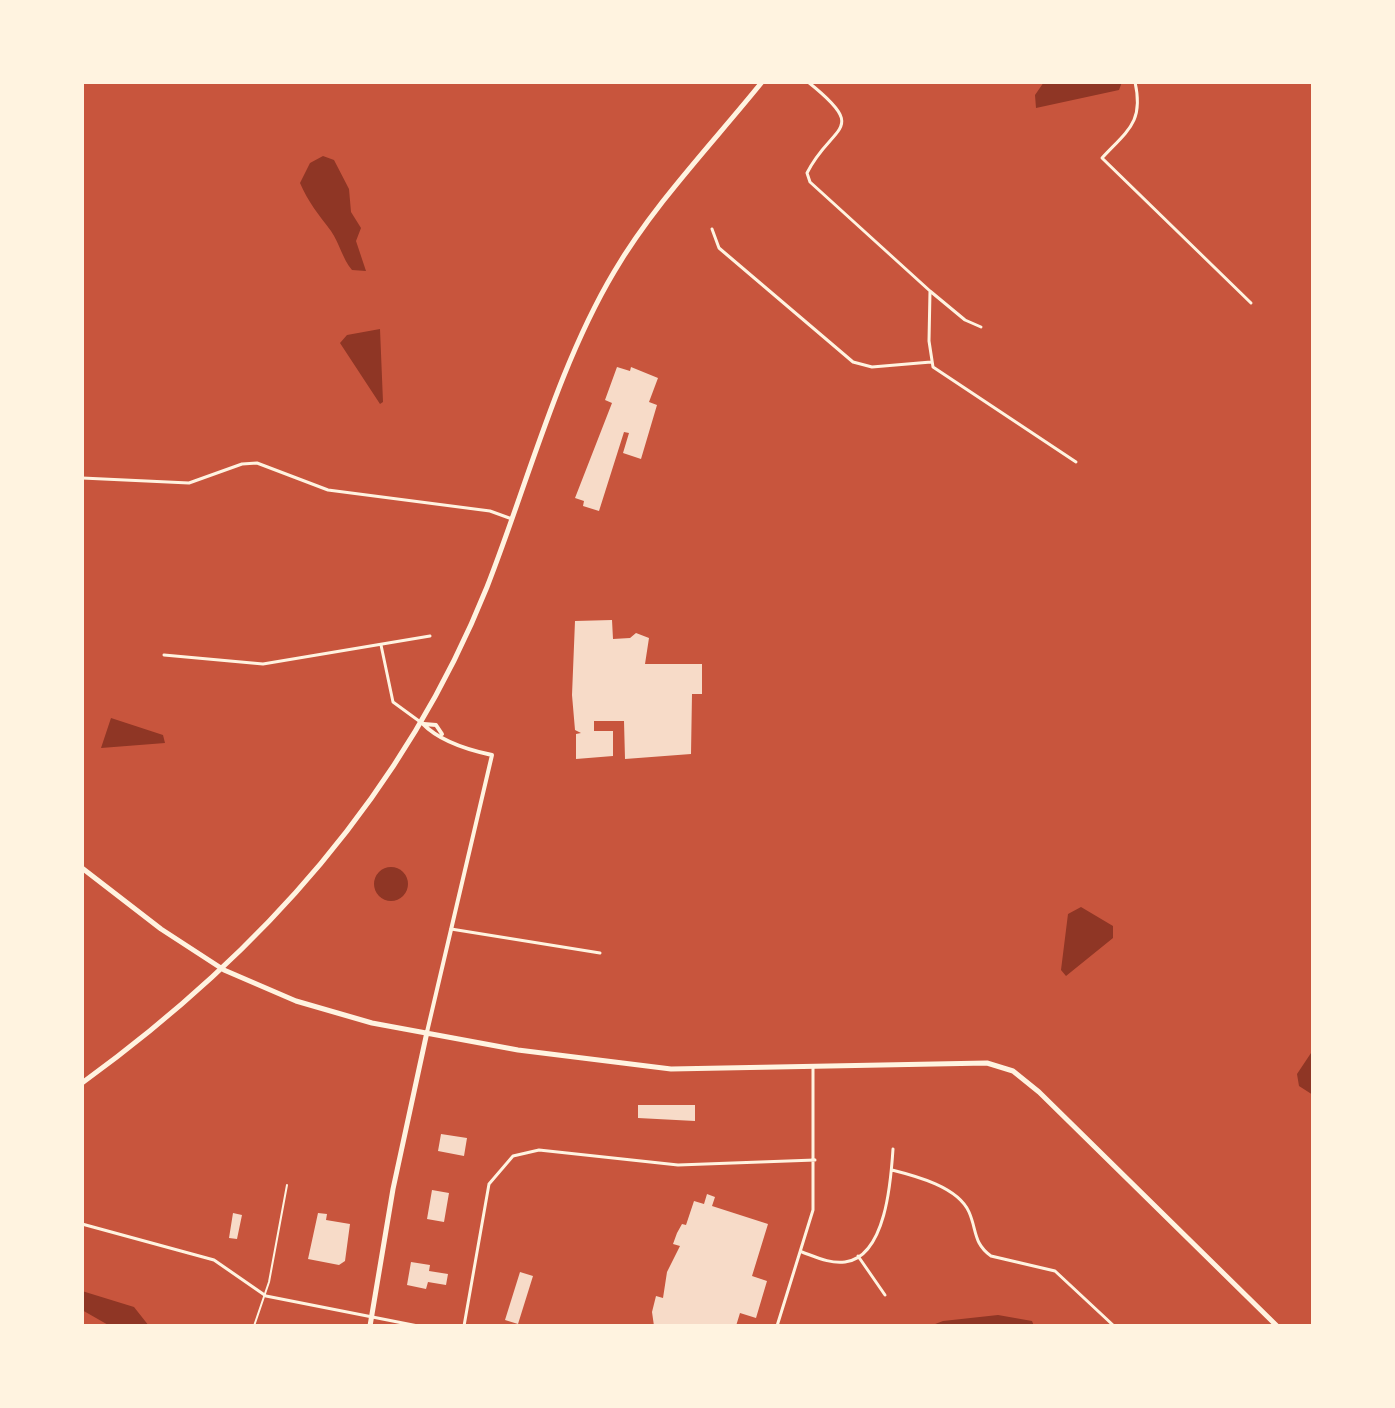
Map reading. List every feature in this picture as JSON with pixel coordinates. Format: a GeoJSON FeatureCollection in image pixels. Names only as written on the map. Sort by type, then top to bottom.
{"type":"FeatureCollection","features":[{"type":"Feature","properties":{"kind":"main road"},"geometry":{"type":"LineString","coordinates":[[82,1083],[140,1041],[224,970],[318,868],[374,797],[422,723],[469,628],[578,344],[615,270],[762,82]]}},
{"type":"Feature","properties":{"kind":"main road"},"geometry":{"type":"LineString","coordinates":[[82,868],[161,929],[224,970],[329,1012],[518,1050],[671,1069],[967,1062],[1013,1071],[1039,1092],[1277,1326]]}},
{"type":"Feature","properties":{"kind":"main road"},"geometry":{"type":"LineString","coordinates":[[370,1326],[393,1189],[427,1032]]}},
{"type":"Feature","properties":{"kind":"street"},"geometry":{"type":"LineString","coordinates":[[808,82],[836,107],[842,124],[840,133],[812,163],[807,173],[810,182],[930,291],[965,320],[981,327]]}},
{"type":"Feature","properties":{"kind":"street"},"geometry":{"type":"LineString","coordinates":[[1135,82],[1138,98],[1136,119],[1102,158],[1251,303]]}},
{"type":"Feature","properties":{"kind":"street"},"geometry":{"type":"LineString","coordinates":[[712,229],[719,248],[853,362],[872,367],[931,362]]}},
{"type":"Feature","properties":{"kind":"street"},"geometry":{"type":"LineString","coordinates":[[930,291],[931,362],[939,373],[1076,462]]}},
{"type":"Feature","properties":{"kind":"street"},"geometry":{"type":"LineString","coordinates":[[82,478],[189,483],[242,464],[257,463],[328,490],[490,511],[512,519]]}},
{"type":"Feature","properties":{"kind":"street"},"geometry":{"type":"LineString","coordinates":[[164,655],[263,664],[430,636]]}},
{"type":"Feature","properties":{"kind":"street"},"geometry":{"type":"LineString","coordinates":[[381,645],[393,702],[432,733],[472,751],[492,755],[427,1032]]}},
{"type":"Feature","properties":{"kind":"street"},"geometry":{"type":"LineString","coordinates":[[451,929],[600,953]]}},
{"type":"Feature","properties":{"kind":"street"},"geometry":{"type":"LineString","coordinates":[[777,1326],[813,1210],[813,1064]]}},
{"type":"Feature","properties":{"kind":"street"},"geometry":{"type":"LineString","coordinates":[[802,1252],[833,1262],[858,1256],[872,1239],[890,1202],[893,1149]]}},
{"type":"Feature","properties":{"kind":"street"},"geometry":{"type":"LineString","coordinates":[[464,1326],[489,1184],[513,1156],[539,1150],[678,1165],[815,1160]]}},
{"type":"Feature","properties":{"kind":"street"},"geometry":{"type":"LineString","coordinates":[[892,1170],[912,1175],[957,1196],[970,1213],[973,1236],[983,1250],[991,1256],[1055,1271],[1114,1326]]}},
{"type":"Feature","properties":{"kind":"street"},"geometry":{"type":"LineString","coordinates":[[82,1224],[214,1260],[266,1296],[418,1326]]}},
{"type":"Feature","properties":{"kind":"street"},"geometry":{"type":"LineString","coordinates":[[858,1256],[885,1295]]}},
{"type":"Feature","properties":{"kind":"lane"},"geometry":{"type":"LineString","coordinates":[[254,1326],[266,1296],[287,1185]]}},
{"type":"Feature","properties":{"kind":"shaded area"},"geometry":{"type":"Polygon","coordinates":[[[1044,82],[1122,82],[1119,90],[1036,108],[1035,95],[1044,82]]]}},
{"type":"Feature","properties":{"kind":"shaded area"},"geometry":{"type":"Polygon","coordinates":[[[323,156],[334,160],[349,189],[351,212],[361,228],[356,241],[366,271],[352,270],[300,183],[310,163],[323,156]]]}},
{"type":"Feature","properties":{"kind":"shaded area"},"geometry":{"type":"Polygon","coordinates":[[[380,329],[383,402],[380,404],[340,343],[347,335],[380,329]]]}},
{"type":"Feature","properties":{"kind":"shaded area"},"geometry":{"type":"Polygon","coordinates":[[[111,718],[163,735],[165,743],[101,748],[111,718]]]}},
{"type":"Feature","properties":{"kind":"shaded area"},"geometry":{"type":"Polygon","coordinates":[[[391,867],[403,872],[408,884],[403,896],[391,901],[379,896],[374,884],[379,872],[391,867]]]}},
{"type":"Feature","properties":{"kind":"shaded area"},"geometry":{"type":"Polygon","coordinates":[[[1081,907],[1113,926],[1113,938],[1066,976],[1061,970],[1068,914],[1081,907]]]}},
{"type":"Feature","properties":{"kind":"shaded area"},"geometry":{"type":"Polygon","coordinates":[[[1313,1050],[1313,1095],[1299,1086],[1297,1074],[1313,1050]]]}},
{"type":"Feature","properties":{"kind":"shaded area"},"geometry":{"type":"Polygon","coordinates":[[[82,1291],[134,1307],[149,1326],[110,1326],[82,1310],[82,1291]]]}},
{"type":"Feature","properties":{"kind":"shaded area"},"geometry":{"type":"Polygon","coordinates":[[[998,1315],[1032,1321],[1034,1326],[930,1326],[943,1321],[998,1315]]]}},
{"type":"Feature","properties":{"kind":"building"},"geometry":{"type":"Polygon","coordinates":[[[617,367],[630,371],[631,367],[658,378],[649,402],[657,405],[641,459],[623,453],[629,433],[624,432],[599,511],[583,506],[584,501],[575,498],[612,403],[605,400],[617,367]]]}},
{"type":"Feature","properties":{"kind":"building"},"geometry":{"type":"Polygon","coordinates":[[[612,620],[613,639],[630,638],[636,633],[649,638],[645,664],[702,664],[702,694],[692,694],[691,754],[625,759],[624,721],[594,721],[594,731],[613,731],[613,756],[576,759],[576,734],[581,733],[575,730],[572,695],[575,621],[612,620]]]}},
{"type":"Feature","properties":{"kind":"building"},"geometry":{"type":"Polygon","coordinates":[[[638,1105],[695,1105],[695,1121],[638,1118],[638,1105]]]}},
{"type":"Feature","properties":{"kind":"building"},"geometry":{"type":"Polygon","coordinates":[[[441,1134],[467,1138],[464,1156],[438,1151],[441,1134]]]}},
{"type":"Feature","properties":{"kind":"building"},"geometry":{"type":"Polygon","coordinates":[[[432,1190],[449,1193],[444,1222],[427,1219],[432,1190]]]}},
{"type":"Feature","properties":{"kind":"building"},"geometry":{"type":"Polygon","coordinates":[[[707,1194],[715,1197],[712,1206],[768,1224],[752,1276],[767,1281],[756,1318],[740,1313],[736,1326],[654,1326],[652,1312],[656,1296],[663,1298],[667,1272],[680,1246],[673,1244],[677,1233],[682,1224],[686,1225],[694,1201],[704,1204],[707,1194]]]}},
{"type":"Feature","properties":{"kind":"building"},"geometry":{"type":"Polygon","coordinates":[[[233,1213],[242,1215],[237,1239],[229,1238],[233,1213]]]}},
{"type":"Feature","properties":{"kind":"building"},"geometry":{"type":"Polygon","coordinates":[[[318,1213],[327,1214],[326,1220],[350,1224],[345,1261],[339,1265],[308,1259],[318,1213]]]}},
{"type":"Feature","properties":{"kind":"building"},"geometry":{"type":"Polygon","coordinates":[[[411,1262],[430,1265],[429,1271],[448,1274],[446,1285],[428,1282],[426,1289],[407,1285],[411,1262]]]}},
{"type":"Feature","properties":{"kind":"building"},"geometry":{"type":"Polygon","coordinates":[[[520,1272],[533,1276],[518,1324],[505,1320],[520,1272]]]}}]}
